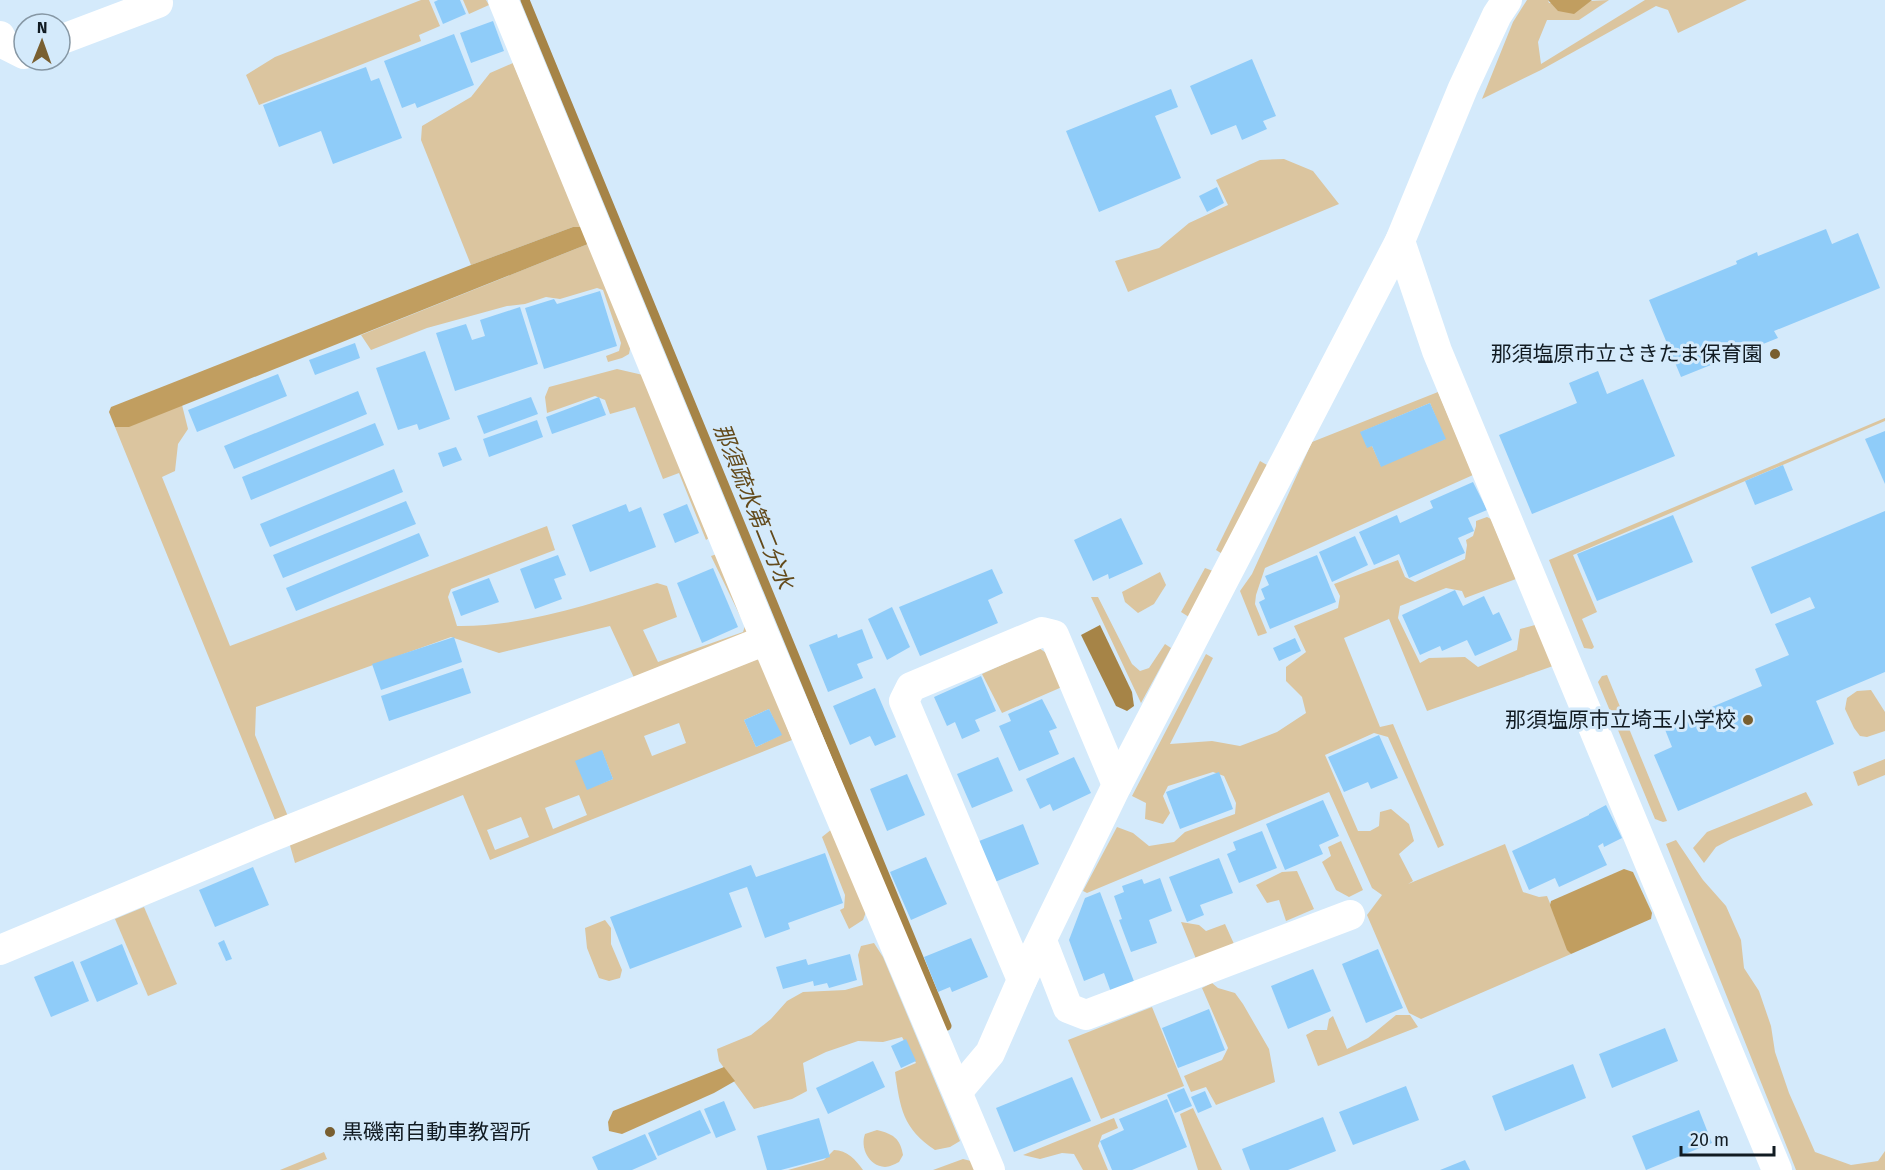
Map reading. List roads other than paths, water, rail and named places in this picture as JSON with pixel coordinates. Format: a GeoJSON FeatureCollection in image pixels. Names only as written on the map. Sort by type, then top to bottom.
{"type":"FeatureCollection","features":[{"type":"Feature","properties":{"kind":"street"},"geometry":{"type":"LineString","coordinates":[[503,0],[766,640],[990,1170]]}},
{"type":"Feature","properties":{"kind":"street"},"geometry":{"type":"LineString","coordinates":[[958,1091],[990,1053],[1022,980],[1117,785],[1400,241],[1463,88],[1497,15],[1507,0]]}},
{"type":"Feature","properties":{"kind":"street"},"geometry":{"type":"LineString","coordinates":[[72,35],[158,3]]}},
{"type":"Feature","properties":{"kind":"street"},"geometry":{"type":"LineString","coordinates":[[0,36],[4,44],[12,48]]}},
{"type":"Feature","properties":{"kind":"street"},"geometry":{"type":"LineString","coordinates":[[1400,241],[1437,351],[1778,1170]]}},
{"type":"Feature","properties":{"kind":"street"},"geometry":{"type":"LineString","coordinates":[[1022,980],[904,701],[910,687],[1042,632],[1054,635],[1117,785]]}},
{"type":"Feature","properties":{"kind":"street"},"geometry":{"type":"LineString","coordinates":[[0,950],[271,837],[766,640]]}},
{"type":"Feature","properties":{"kind":"street"},"geometry":{"type":"LineString","coordinates":[[1042,941],[1068,1008],[1086,1015],[1350,915]]}},
{"type":"Feature","properties":{"kind":"waterway","name":"那須疏水第二分水"},"geometry":{"type":"LineString","coordinates":[[525,0],[947,1026]]}},
{"type":"Feature","properties":{"kind":"place","name":"那須塩原市立さきたま保育園"},"geometry":{"type":"Point","coordinates":[1775,354]}},
{"type":"Feature","properties":{"kind":"place","name":"那須塩原市立埼玉小学校"},"geometry":{"type":"Point","coordinates":[1748,720]}},
{"type":"Feature","properties":{"kind":"place","name":"黒磯南自動車教習所"},"geometry":{"type":"Point","coordinates":[330,1132]}}]}
